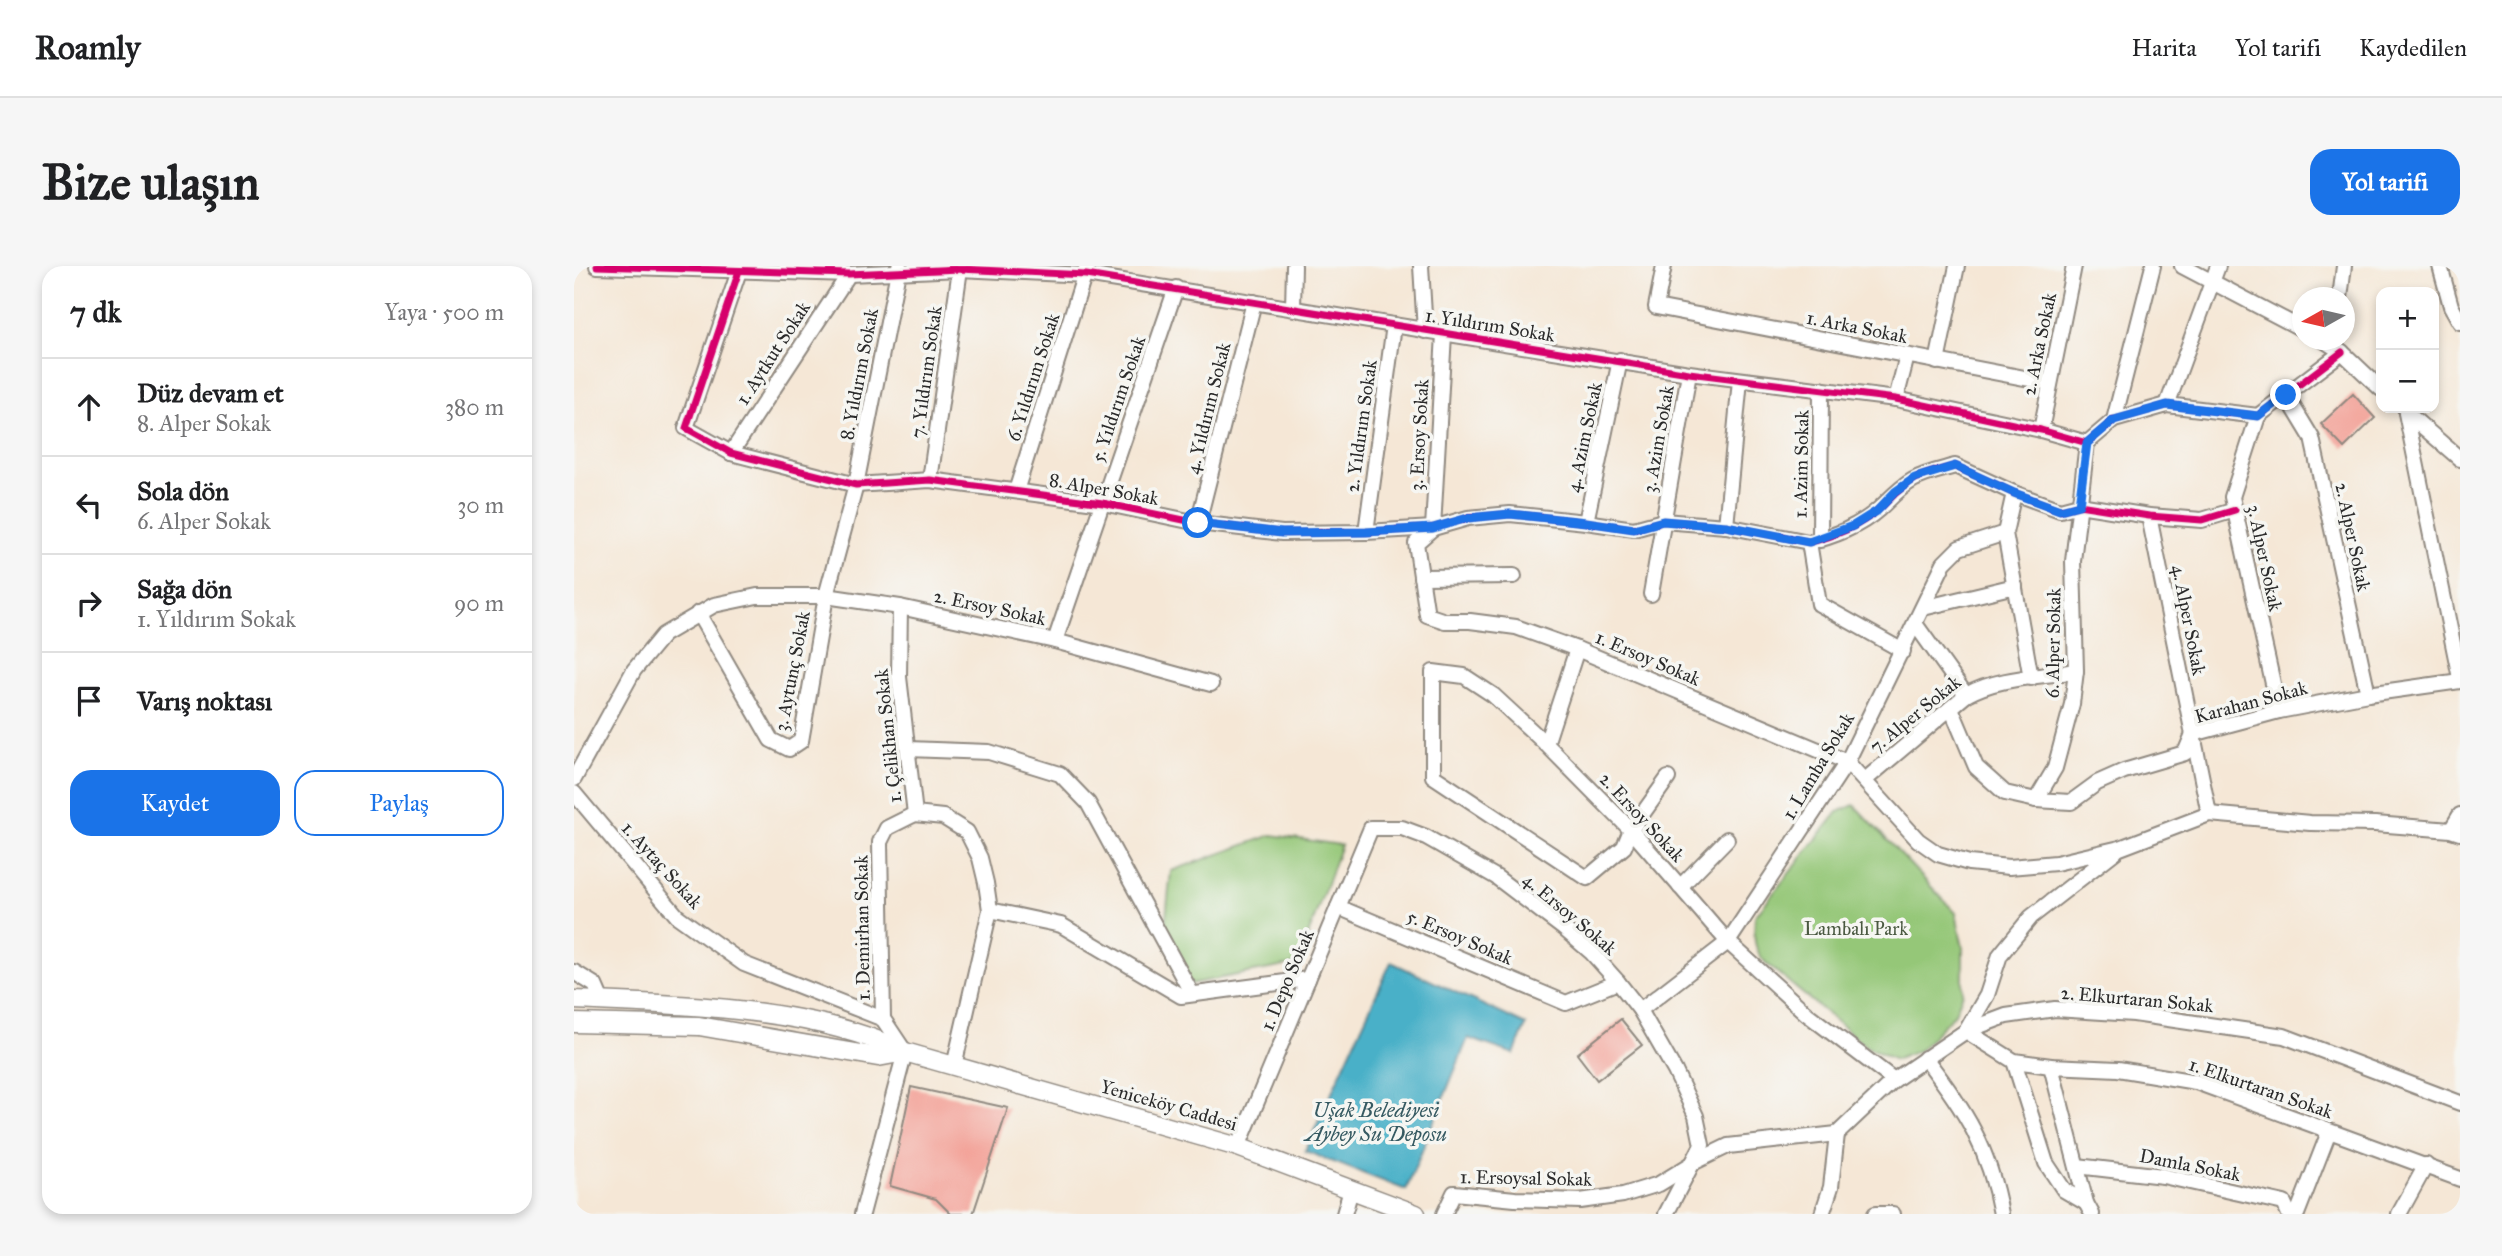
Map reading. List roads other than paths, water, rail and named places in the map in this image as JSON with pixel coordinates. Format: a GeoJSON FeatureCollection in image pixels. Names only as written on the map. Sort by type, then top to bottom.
{"type":"FeatureCollection","features":[{"type":"Feature","properties":{"kind":"street","name":"1. Yıldırım Sokak"},"geometry":{"type":"LineString","coordinates":[[597,266],[849,274],[899,269],[1087,270],[1424,331],[1689,373],[1896,399],[2041,430],[2087,443]]}},
{"type":"Feature","properties":{"kind":"street"},"geometry":{"type":"LineString","coordinates":[[1293,308],[1294,266]]}},
{"type":"Feature","properties":{"kind":"street"},"geometry":{"type":"LineString","coordinates":[[1421,266],[1424,331]]}},
{"type":"Feature","properties":{"kind":"street","name":"1. Arka Sokak"},"geometry":{"type":"LineString","coordinates":[[1664,266],[1656,307],[2050,383]]}},
{"type":"Feature","properties":{"kind":"street"},"geometry":{"type":"LineString","coordinates":[[1937,362],[1956,266]]}},
{"type":"Feature","properties":{"kind":"street","name":"2. Arka Sokak"},"geometry":{"type":"LineString","coordinates":[[2041,430],[2074,266]]}},
{"type":"Feature","properties":{"kind":"street"},"geometry":{"type":"LineString","coordinates":[[2114,420],[2153,266]]}},
{"type":"Feature","properties":{"kind":"street"},"geometry":{"type":"LineString","coordinates":[[2182,266],[2292,324]]}},
{"type":"Feature","properties":{"kind":"street"},"geometry":{"type":"LineString","coordinates":[[2167,405],[2218,266]]}},
{"type":"Feature","properties":{"kind":"street"},"geometry":{"type":"LineString","coordinates":[[2341,287],[2344,266]]}},
{"type":"Feature","properties":{"kind":"street"},"geometry":{"type":"LineString","coordinates":[[2440,266],[2451,306],[2460,322]]}},
{"type":"Feature","properties":{"kind":"street","name":"8. Yıldırım Sokak"},"geometry":{"type":"LineString","coordinates":[[826,596],[856,485],[899,269]]}},
{"type":"Feature","properties":{"kind":"street","name":"7. Yıldırım Sokak"},"geometry":{"type":"LineString","coordinates":[[930,480],[960,269]]}},
{"type":"Feature","properties":{"kind":"street","name":"6. Yıldırım Sokak"},"geometry":{"type":"LineString","coordinates":[[1016,491],[1087,270]]}},
{"type":"Feature","properties":{"kind":"street","name":"8. Alper Sokak"},"geometry":{"type":"LineString","coordinates":[[739,271],[685,428],[731,453],[856,485],[930,480],[1103,503],[1198,523],[1282,533],[1433,528],[1468,518],[1510,514],[1634,529],[1663,521],[1726,526],[1814,541]]}},
{"type":"Feature","properties":{"kind":"street","name":"1. Aytkut Sokak"},"geometry":{"type":"LineString","coordinates":[[731,453],[849,274]]}},
{"type":"Feature","properties":{"kind":"street","name":"5. Yıldırım Sokak"},"geometry":{"type":"LineString","coordinates":[[1055,641],[1176,288]]}},
{"type":"Feature","properties":{"kind":"street","name":"4. Yıldırım Sokak"},"geometry":{"type":"LineString","coordinates":[[1198,523],[1254,302]]}},
{"type":"Feature","properties":{"kind":"street","name":"2. Yıldırım Sokak"},"geometry":{"type":"LineString","coordinates":[[1366,532],[1394,325]]}},
{"type":"Feature","properties":{"kind":"street","name":"3. Ersoy Sokak"},"geometry":{"type":"LineString","coordinates":[[1427,615],[1416,543],[1433,528],[1444,334]]}},
{"type":"Feature","properties":{"kind":"street"},"geometry":{"type":"LineString","coordinates":[[2087,443],[2114,420],[2167,405],[2258,416],[2286,395],[2327,350]]}},
{"type":"Feature","properties":{"kind":"street"},"geometry":{"type":"LineString","coordinates":[[2339,350],[2376,384]]}},
{"type":"Feature","properties":{"kind":"street"},"geometry":{"type":"LineString","coordinates":[[1896,399],[1907,356]]}},
{"type":"Feature","properties":{"kind":"street","name":"4. Azim Sokak"},"geometry":{"type":"LineString","coordinates":[[1586,522],[1620,360]]}},
{"type":"Feature","properties":{"kind":"street","name":"3. Azim Sokak"},"geometry":{"type":"LineString","coordinates":[[1651,594],[1689,373]]}},
{"type":"Feature","properties":{"kind":"street"},"geometry":{"type":"LineString","coordinates":[[1726,526],[1740,380]]}},
{"type":"Feature","properties":{"kind":"street","name":"1. Azim Sokak"},"geometry":{"type":"LineString","coordinates":[[1821,389],[1814,541],[1819,604],[1903,651]]}},
{"type":"Feature","properties":{"kind":"street","name":"2. Alper Sokak"},"geometry":{"type":"LineString","coordinates":[[2286,395],[2312,438],[2368,694]]}},
{"type":"Feature","properties":{"kind":"street"},"geometry":{"type":"LineString","coordinates":[[2405,413],[2460,680]]}},
{"type":"Feature","properties":{"kind":"street"},"geometry":{"type":"LineString","coordinates":[[2407,413],[2460,459]]}},
{"type":"Feature","properties":{"kind":"street","name":"3. Alper Sokak"},"geometry":{"type":"LineString","coordinates":[[2258,416],[2232,496],[2279,711]]}},
{"type":"Feature","properties":{"kind":"street","name":"6. Alper Sokak"},"geometry":{"type":"LineString","coordinates":[[2036,800],[2055,768],[2073,704],[2076,671],[2073,561],[2087,443]]}},
{"type":"Feature","properties":{"kind":"street"},"geometry":{"type":"LineString","coordinates":[[1814,541],[1861,521],[1877,511],[1895,492],[1915,478],[1955,466],[2060,510],[2079,505],[2149,516],[2202,520],[2235,510]]}},
{"type":"Feature","properties":{"kind":"street"},"geometry":{"type":"LineString","coordinates":[[2014,493],[2005,533],[2031,678]]}},
{"type":"Feature","properties":{"kind":"street","name":"4. Alper Sokak"},"geometry":{"type":"LineString","coordinates":[[2149,516],[2208,814]]}},
{"type":"Feature","properties":{"kind":"street","name":"1. Lamba Sokak"},"geometry":{"type":"LineString","coordinates":[[1640,1010],[1728,942],[1847,762],[1944,563],[1959,548],[2005,533]]}},
{"type":"Feature","properties":{"kind":"street"},"geometry":{"type":"LineString","coordinates":[[1421,577],[1514,576]]}},
{"type":"Feature","properties":{"kind":"street"},"geometry":{"type":"LineString","coordinates":[[1923,608],[2015,586]]}},
{"type":"Feature","properties":{"kind":"street","name":"2. Ersoy Sokak"},"geometry":{"type":"LineString","coordinates":[[574,779],[634,670],[663,635],[714,606],[757,596],[826,596],[900,607],[1055,641],[1211,684]]}},
{"type":"Feature","properties":{"kind":"street","name":"3. Aytunç Sokak"},"geometry":{"type":"LineString","coordinates":[[698,613],[771,740],[789,749],[801,741],[826,596]]}},
{"type":"Feature","properties":{"kind":"street","name":"1. Çelikhan Sokak"},"geometry":{"type":"LineString","coordinates":[[900,607],[899,677],[915,814],[943,817],[967,832],[980,858],[990,911],[954,1066]]}},
{"type":"Feature","properties":{"kind":"street","name":"1. Ersoy Sokak"},"geometry":{"type":"LineString","coordinates":[[1427,615],[1445,621],[1470,621],[1516,627],[1577,649],[1847,762]]}},
{"type":"Feature","properties":{"kind":"street"},"geometry":{"type":"LineString","coordinates":[[1916,625],[1966,695]]}},
{"type":"Feature","properties":{"kind":"street"},"geometry":{"type":"LineString","coordinates":[[1546,744],[1577,649]]}},
{"type":"Feature","properties":{"kind":"street","name":"2. Ersoy Sokak"},"geometry":{"type":"LineString","coordinates":[[1631,830],[1624,847],[1587,878],[1433,776],[1433,671],[1464,676],[1493,695],[1631,830],[1728,942],[1807,1014],[1894,1080]]}},
{"type":"Feature","properties":{"kind":"street","name":"7. Alper Sokak"},"geometry":{"type":"LineString","coordinates":[[1865,780],[1966,695],[1995,684],[2076,671]]}},
{"type":"Feature","properties":{"kind":"street","name":"Karahan Sokak"},"geometry":{"type":"LineString","coordinates":[[2036,800],[2071,802],[2097,783],[2124,771],[2185,753],[2193,734],[2279,711],[2460,680]]}},
{"type":"Feature","properties":{"kind":"street"},"geometry":{"type":"LineString","coordinates":[[1951,708],[1976,767],[2005,793],[2036,800]]}},
{"type":"Feature","properties":{"kind":"street"},"geometry":{"type":"LineString","coordinates":[[908,749],[989,752],[1060,774],[1088,803],[1192,994]]}},
{"type":"Feature","properties":{"kind":"street"},"geometry":{"type":"LineString","coordinates":[[1847,762],[1917,840],[1938,855],[1969,863],[2009,867],[2056,863],[2120,848],[2208,814],[2310,823],[2375,824],[2456,832],[2460,815]]}},
{"type":"Feature","properties":{"kind":"street"},"geometry":{"type":"LineString","coordinates":[[1631,830],[1668,778]]}},
{"type":"Feature","properties":{"kind":"street","name":"1. Aytaç Sokak"},"geometry":{"type":"LineString","coordinates":[[574,793],[677,916],[744,964],[883,1019]]}},
{"type":"Feature","properties":{"kind":"street","name":"1. Demirhan Sokak"},"geometry":{"type":"LineString","coordinates":[[905,1052],[883,1019],[880,842],[887,828],[915,814]]}},
{"type":"Feature","properties":{"kind":"street","name":"1. Depo Sokak"},"geometry":{"type":"LineString","coordinates":[[1238,1147],[1371,828]]}},
{"type":"Feature","properties":{"kind":"street","name":"4. Ersoy Sokak"},"geometry":{"type":"LineString","coordinates":[[1371,828],[1402,828],[1426,837],[1496,877],[1592,953],[1640,1010],[1675,1071],[1696,1116],[1702,1145],[1666,1214]]}},
{"type":"Feature","properties":{"kind":"street"},"geometry":{"type":"LineString","coordinates":[[1680,887],[1727,839]]}},
{"type":"Feature","properties":{"kind":"street"},"geometry":{"type":"LineString","coordinates":[[1966,1031],[1987,995],[2000,955],[2031,917],[2120,848]]}},
{"type":"Feature","properties":{"kind":"street","name":"5. Ersoy Sokak"},"geometry":{"type":"LineString","coordinates":[[1338,907],[1566,1003],[1618,982]]}},
{"type":"Feature","properties":{"kind":"street"},"geometry":{"type":"LineString","coordinates":[[990,911],[1061,925],[1181,996],[1308,979]]}},
{"type":"Feature","properties":{"kind":"street"},"geometry":{"type":"LineString","coordinates":[[574,972],[595,985],[602,1001]]}},
{"type":"Feature","properties":{"kind":"street","name":"Yeniceköy Caddesi"},"geometry":{"type":"LineString","coordinates":[[574,1000],[678,1004],[776,1015],[875,1038],[905,1052],[1238,1147],[1416,1214]]}},
{"type":"Feature","properties":{"kind":"street","name":"2. Elkurtaran Sokak"},"geometry":{"type":"LineString","coordinates":[[1837,1134],[1894,1080],[1966,1031],[2006,1016],[2055,1009],[2134,1014],[2284,1036],[2460,1103]]}},
{"type":"Feature","properties":{"kind":"street","name":"Yeniceköy Caddesi"},"geometry":{"type":"LineString","coordinates":[[574,1023],[699,1026],[878,1057],[905,1052]]}},
{"type":"Feature","properties":{"kind":"street","name":"1. Elkurtaran Sokak"},"geometry":{"type":"LineString","coordinates":[[1966,1031],[2014,1061],[2051,1066],[2118,1069],[2196,1082],[2460,1180]]}},
{"type":"Feature","properties":{"kind":"street"},"geometry":{"type":"LineString","coordinates":[[862,1214],[905,1052]]}},
{"type":"Feature","properties":{"kind":"street"},"geometry":{"type":"LineString","coordinates":[[1925,1058],[1955,1096],[1972,1125],[1989,1160],[2001,1214]]}},
{"type":"Feature","properties":{"kind":"street"},"geometry":{"type":"LineString","coordinates":[[2014,1061],[2046,1163],[2064,1190],[2089,1208]]}},
{"type":"Feature","properties":{"kind":"street"},"geometry":{"type":"LineString","coordinates":[[2051,1066],[2089,1208]]}},
{"type":"Feature","properties":{"kind":"street"},"geometry":{"type":"LineString","coordinates":[[2297,1214],[2329,1132]]}},
{"type":"Feature","properties":{"kind":"street"},"geometry":{"type":"LineString","coordinates":[[1695,1162],[1728,1146],[1837,1134],[1830,1187],[1822,1214]]}},
{"type":"Feature","properties":{"kind":"street","name":"1. Ersoysal Sokak"},"geometry":{"type":"LineString","coordinates":[[1444,1214],[1454,1193],[1515,1199],[1580,1201],[1623,1195],[1658,1184],[1695,1162]]}},
{"type":"Feature","properties":{"kind":"street","name":"Damla Sokak"},"geometry":{"type":"LineString","coordinates":[[2077,1166],[2163,1176],[2284,1203],[2289,1214]]}},
{"type":"Feature","properties":{"kind":"street"},"geometry":{"type":"LineString","coordinates":[[2399,1214],[2426,1166]]}},
{"type":"Feature","properties":{"kind":"street"},"geometry":{"type":"LineString","coordinates":[[1344,1214],[1352,1190]]}},
{"type":"Feature","properties":{"kind":"street"},"geometry":{"type":"LineString","coordinates":[[1875,1214],[1893,1214]]}},
{"type":"Feature","properties":{"kind":"water","name":"Uşak Belediyesi Aybey Su Deposu"},"geometry":{"type":"Polygon","coordinates":[[[1391,962],[1526,1025],[1514,1054],[1468,1038],[1406,1190],[1305,1151],[1391,962]]]}},
{"type":"Feature","properties":{"kind":"park label","name":"Lambalı Park"},"geometry":{"type":"Point","coordinates":[1856,928]}}]}
